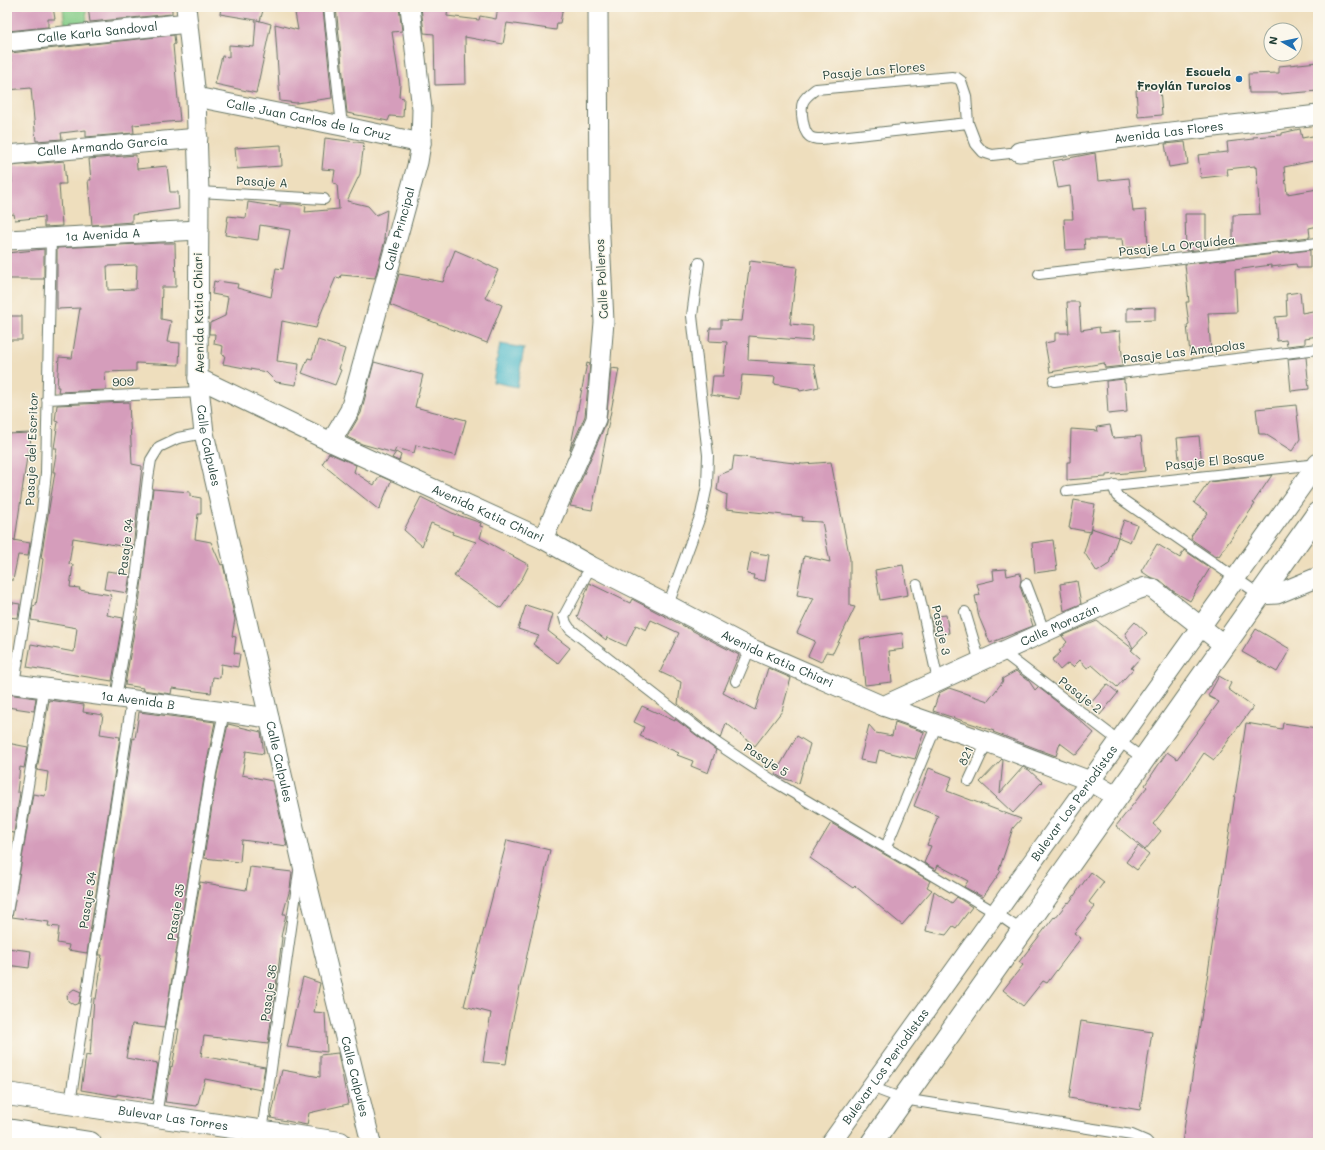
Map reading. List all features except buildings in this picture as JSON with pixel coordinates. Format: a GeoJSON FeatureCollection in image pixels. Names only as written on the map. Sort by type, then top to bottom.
{"type":"FeatureCollection","features":[{"type":"Feature","properties":{"kind":"street","name":"Calle Principal"},"geometry":{"type":"LineString","coordinates":[[331,442],[350,410],[416,169],[421,143],[422,109],[410,7]]}},
{"type":"Feature","properties":{"kind":"street","name":"Calle Polleros"},"geometry":{"type":"LineString","coordinates":[[543,539],[596,419],[604,322],[599,216],[598,7]]}},
{"type":"Feature","properties":{"kind":"street","name":"Avenida Katia Chiari"},"geometry":{"type":"LineString","coordinates":[[187,15],[196,97],[198,138],[199,385],[331,442],[543,539],[591,566],[668,604],[750,648],[884,706],[987,742],[1090,781],[1117,797]]}},
{"type":"Feature","properties":{"kind":"street","name":"Calle Karla Sandoval"},"geometry":{"type":"LineString","coordinates":[[7,42],[187,15]]}},
{"type":"Feature","properties":{"kind":"street","name":"Calle Juan Carlos de la Cruz"},"geometry":{"type":"LineString","coordinates":[[196,97],[421,143]]}},
{"type":"Feature","properties":{"kind":"street","name":"Avenida Las Flores"},"geometry":{"type":"LineString","coordinates":[[1019,152],[1154,134],[1318,115]]}},
{"type":"Feature","properties":{"kind":"street","name":"Calle Armando García"},"geometry":{"type":"LineString","coordinates":[[7,155],[198,138]]}},
{"type":"Feature","properties":{"kind":"street","name":"1a Avenida A"},"geometry":{"type":"LineString","coordinates":[[7,240],[198,230]]}},
{"type":"Feature","properties":{"kind":"street","name":"Calle Calpules"},"geometry":{"type":"LineString","coordinates":[[199,385],[204,433],[301,858],[371,1143]]}},
{"type":"Feature","properties":{"kind":"street","name":"Bulevar Los Periodistas"},"geometry":{"type":"LineString","coordinates":[[831,1143],[1318,463]]}},
{"type":"Feature","properties":{"kind":"street"},"geometry":{"type":"LineString","coordinates":[[872,1143],[1318,513]]}},
{"type":"Feature","properties":{"kind":"street"},"geometry":{"type":"LineString","coordinates":[[1260,595],[1277,594],[1318,576]]}},
{"type":"Feature","properties":{"kind":"street","name":"Calle Morazán"},"geometry":{"type":"LineString","coordinates":[[884,706],[1044,631],[1137,590],[1146,588],[1153,589],[1224,645]]}},
{"type":"Feature","properties":{"kind":"street","name":"1a Avenida B"},"geometry":{"type":"LineString","coordinates":[[11,684],[269,718]]}},
{"type":"Feature","properties":{"kind":"street","name":"Bulevar Las Torres"},"geometry":{"type":"LineString","coordinates":[[7,1094],[340,1143]]}},
{"type":"Feature","properties":{"kind":"street"},"geometry":{"type":"LineString","coordinates":[[7,1130],[90,1143]]}},
{"type":"Feature","properties":{"kind":"lane"},"geometry":{"type":"LineString","coordinates":[[329,7],[342,126]]}},
{"type":"Feature","properties":{"kind":"lane","name":"Pasaje Las Flores"},"geometry":{"type":"LineString","coordinates":[[968,122],[821,139],[813,138],[808,135],[804,125],[802,105],[807,96],[816,89],[952,77],[957,78],[961,81],[966,96],[968,122],[976,144],[982,152],[992,155],[1019,152]]}},
{"type":"Feature","properties":{"kind":"lane","name":"Pasaje A"},"geometry":{"type":"LineString","coordinates":[[199,192],[324,199]]}},
{"type":"Feature","properties":{"kind":"lane","name":"Pasaje del Escritor"},"geometry":{"type":"LineString","coordinates":[[11,684],[42,510],[46,473],[51,237]]}},
{"type":"Feature","properties":{"kind":"lane","name":"Pasaje La Orquídea"},"geometry":{"type":"LineString","coordinates":[[1039,274],[1318,243]]}},
{"type":"Feature","properties":{"kind":"lane"},"geometry":{"type":"LineString","coordinates":[[668,604],[701,514],[707,486],[708,455],[692,316],[699,263]]}},
{"type":"Feature","properties":{"kind":"lane","name":"Pasaje Las Amapolas"},"geometry":{"type":"LineString","coordinates":[[1054,381],[1318,349]]}},
{"type":"Feature","properties":{"kind":"lane","name":"909"},"geometry":{"type":"LineString","coordinates":[[47,399],[199,385]]}},
{"type":"Feature","properties":{"kind":"lane","name":"Pasaje 34"},"geometry":{"type":"LineString","coordinates":[[70,1103],[124,699],[136,578],[151,460],[159,447],[178,438],[204,433]]}},
{"type":"Feature","properties":{"kind":"lane","name":"Pasaje El Bosque"},"geometry":{"type":"LineString","coordinates":[[1067,491],[1318,463]]}},
{"type":"Feature","properties":{"kind":"lane"},"geometry":{"type":"LineString","coordinates":[[1115,485],[1117,496],[1260,595]]}},
{"type":"Feature","properties":{"kind":"lane","name":"Pasaje 5"},"geometry":{"type":"LineString","coordinates":[[591,566],[564,616],[570,629],[718,744],[775,782],[996,913],[1022,931]]}},
{"type":"Feature","properties":{"kind":"lane"},"geometry":{"type":"LineString","coordinates":[[1026,584],[1044,631]]}},
{"type":"Feature","properties":{"kind":"lane","name":"Pasaje 3"},"geometry":{"type":"LineString","coordinates":[[918,585],[938,681]]}},
{"type":"Feature","properties":{"kind":"lane"},"geometry":{"type":"LineString","coordinates":[[965,612],[980,662]]}},
{"type":"Feature","properties":{"kind":"lane"},"geometry":{"type":"LineString","coordinates":[[736,681],[750,648]]}},
{"type":"Feature","properties":{"kind":"lane","name":"Pasaje 2"},"geometry":{"type":"LineString","coordinates":[[1001,651],[1144,759]]}},
{"type":"Feature","properties":{"kind":"lane"},"geometry":{"type":"LineString","coordinates":[[7,913],[44,688]]}},
{"type":"Feature","properties":{"kind":"lane","name":"Pasaje 35"},"geometry":{"type":"LineString","coordinates":[[156,1116],[211,773],[224,712]]}},
{"type":"Feature","properties":{"kind":"lane"},"geometry":{"type":"LineString","coordinates":[[886,847],[937,724]]}},
{"type":"Feature","properties":{"kind":"lane","name":"821"},"geometry":{"type":"LineString","coordinates":[[969,781],[987,742]]}},
{"type":"Feature","properties":{"kind":"lane","name":"Pasaje 36"},"geometry":{"type":"LineString","coordinates":[[262,1132],[301,858]]}},
{"type":"Feature","properties":{"kind":"lane"},"geometry":{"type":"LineString","coordinates":[[871,1087],[903,1099],[1132,1135],[1148,1143]]}},
{"type":"Feature","properties":{"kind":"green space"},"geometry":{"type":"Polygon","coordinates":[[[63,7],[86,7],[87,22],[96,25],[66,37],[63,7]]]}},
{"type":"Feature","properties":{"kind":"water"},"geometry":{"type":"Polygon","coordinates":[[[500,344],[524,348],[517,387],[493,382],[500,344]]]}},
{"type":"Feature","properties":{"kind":"place","name":"Escuela Froylán Turcios"},"geometry":{"type":"Point","coordinates":[1239,79]}}]}
